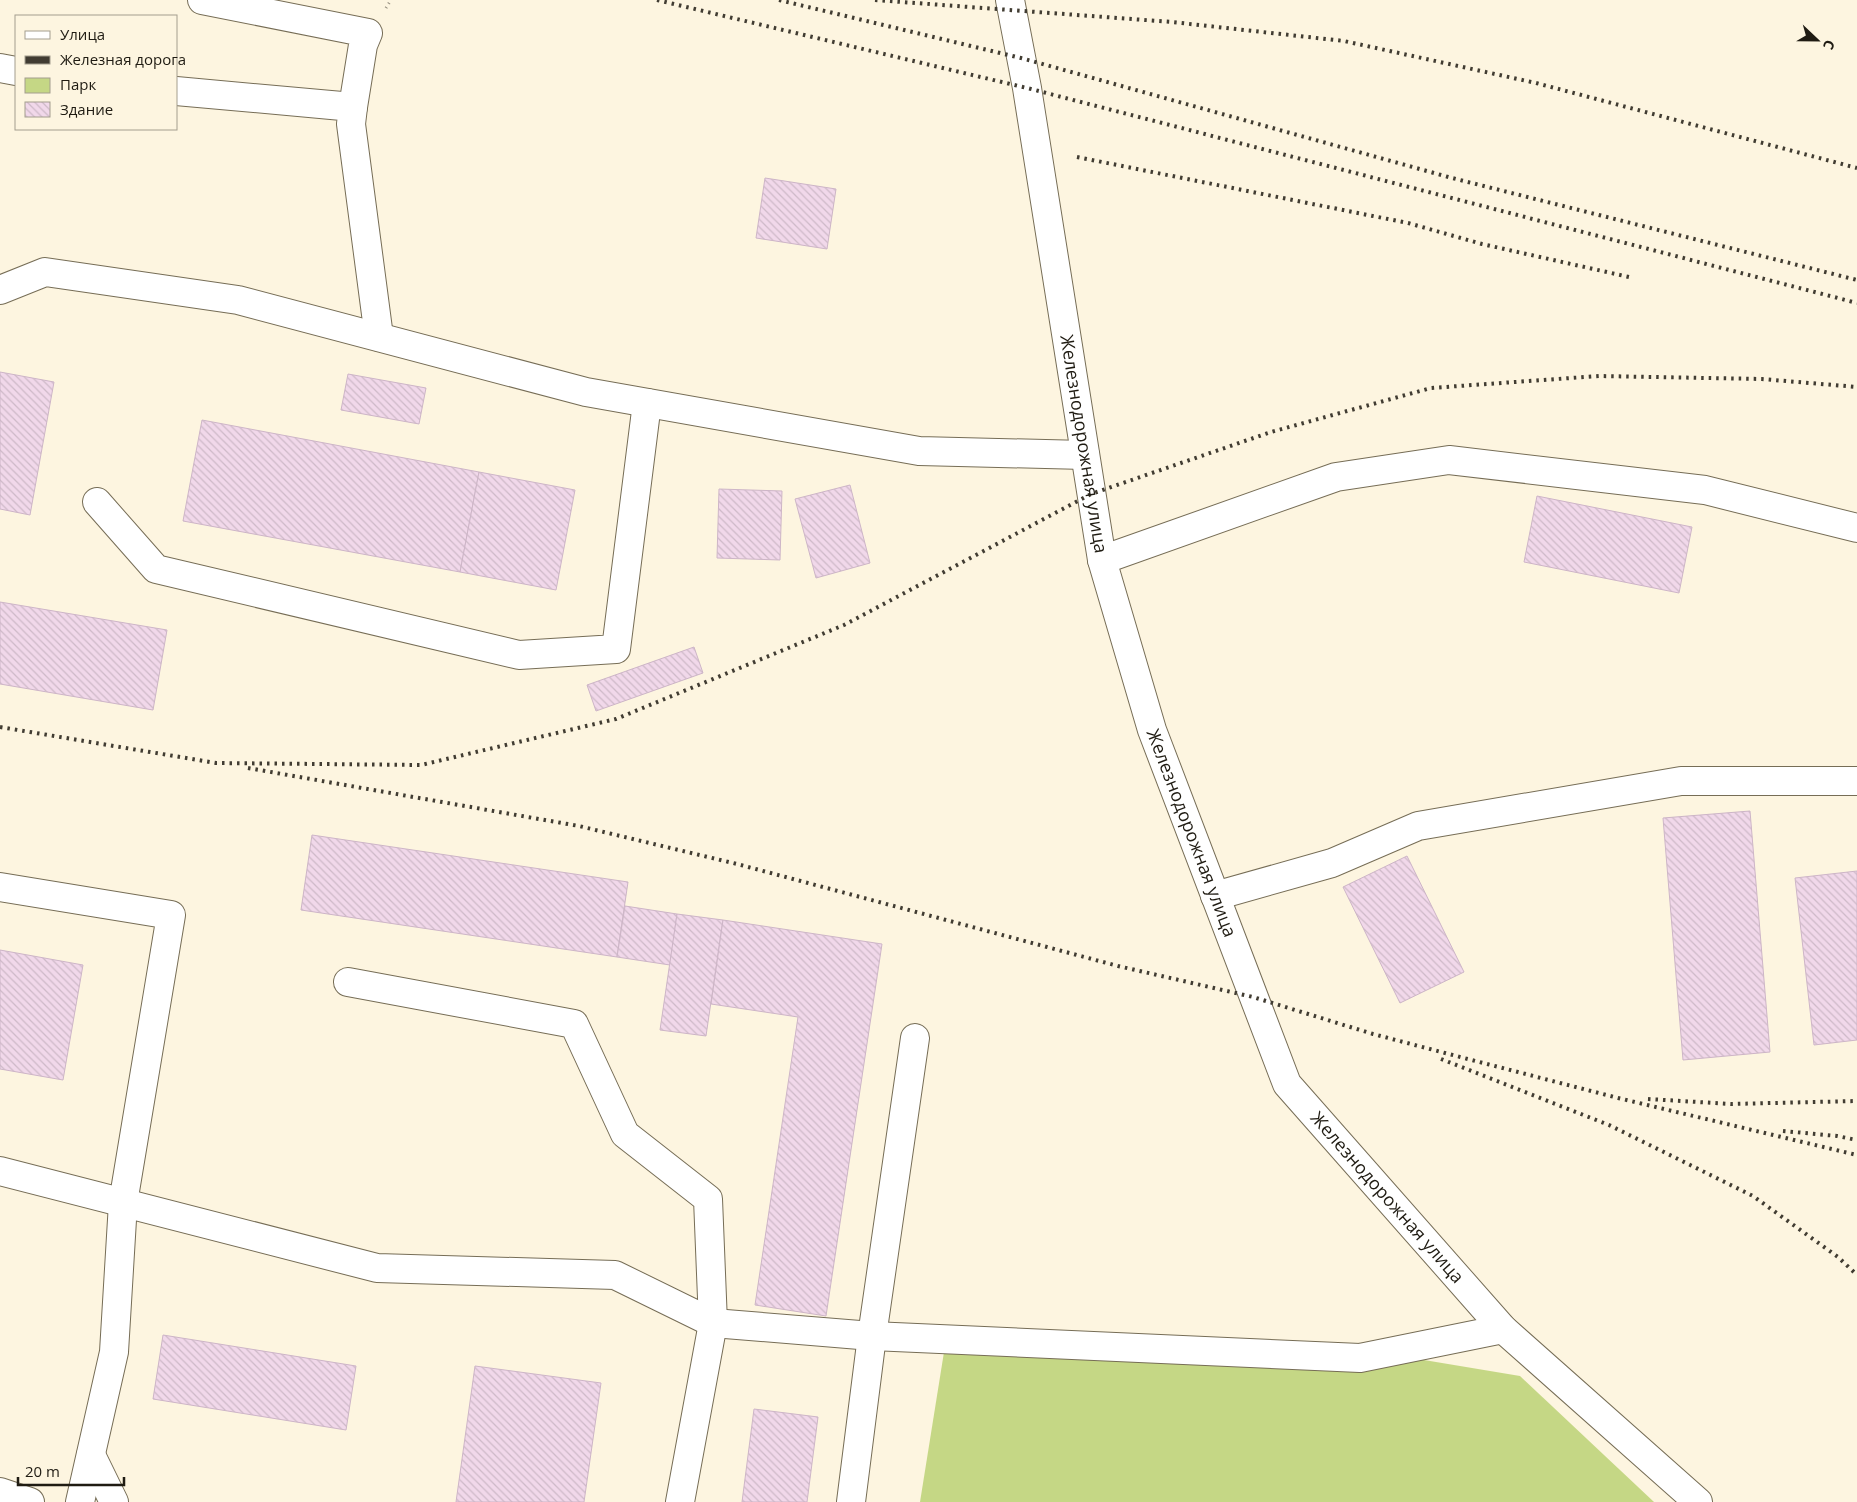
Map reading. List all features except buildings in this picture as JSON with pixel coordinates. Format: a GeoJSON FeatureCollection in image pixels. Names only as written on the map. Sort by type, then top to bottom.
{"type":"FeatureCollection","features":[{"type":"Feature","properties":{"kind":"street"},"geometry":{"type":"LineString","coordinates":[[202,0],[368,32],[363,45],[351,124],[379,337]]}},
{"type":"Feature","properties":{"kind":"street","name":"Железнодорожная улица"},"geometry":{"type":"LineString","coordinates":[[1010,0],[1027,88],[1102,560],[1152,730],[1286,1084],[1503,1329],[1698,1502]]}},
{"type":"Feature","properties":{"kind":"street"},"geometry":{"type":"LineString","coordinates":[[0,68],[15,70]]}},
{"type":"Feature","properties":{"kind":"street"},"geometry":{"type":"LineString","coordinates":[[178,91],[353,107]]}},
{"type":"Feature","properties":{"kind":"street"},"geometry":{"type":"LineString","coordinates":[[0,290],[45,272],[238,300],[586,392],[919,451],[1085,455]]}},
{"type":"Feature","properties":{"kind":"street"},"geometry":{"type":"LineString","coordinates":[[97,502],[156,569],[519,655],[616,649],[647,402]]}},
{"type":"Feature","properties":{"kind":"street"},"geometry":{"type":"LineString","coordinates":[[1102,560],[1336,476],[1449,460],[1704,490],[1857,528]]}},
{"type":"Feature","properties":{"kind":"street"},"geometry":{"type":"LineString","coordinates":[[1214,896],[1332,863],[1418,826],[1428,824],[1681,781],[1857,782]]}},
{"type":"Feature","properties":{"kind":"street"},"geometry":{"type":"LineString","coordinates":[[0,887],[171,915],[123,1203],[114,1352],[92,1456],[80,1502]]}},
{"type":"Feature","properties":{"kind":"street"},"geometry":{"type":"LineString","coordinates":[[348,982],[574,1024],[625,1134],[708,1199],[713,1323],[680,1502]]}},
{"type":"Feature","properties":{"kind":"street"},"geometry":{"type":"LineString","coordinates":[[850,1502],[915,1038]]}},
{"type":"Feature","properties":{"kind":"street"},"geometry":{"type":"LineString","coordinates":[[0,1171],[377,1268],[615,1274],[713,1323],[872,1336],[1360,1358],[1503,1329]]}},
{"type":"Feature","properties":{"kind":"street"},"geometry":{"type":"LineString","coordinates":[[92,1456],[114,1502]]}},
{"type":"Feature","properties":{"kind":"street"},"geometry":{"type":"LineString","coordinates":[[0,1492],[30,1502]]}},
{"type":"Feature","properties":{"kind":"green space"},"geometry":{"type":"Polygon","coordinates":[[[948,1327],[1418,1359],[1520,1376],[1654,1502],[920,1502],[948,1327]]]}},
{"type":"Feature","properties":{"kind":"railway"},"geometry":{"type":"LineString","coordinates":[[657,0],[1027,88],[1857,303]]}},
{"type":"Feature","properties":{"kind":"railway"},"geometry":{"type":"LineString","coordinates":[[779,0],[1021,58],[1452,178],[1857,280]]}},
{"type":"Feature","properties":{"kind":"railway"},"geometry":{"type":"LineString","coordinates":[[875,0],[1172,22],[1344,41],[1536,83],[1857,168]]}},
{"type":"Feature","properties":{"kind":"railway"},"geometry":{"type":"LineString","coordinates":[[1077,157],[1408,223],[1482,244],[1629,277]]}},
{"type":"Feature","properties":{"kind":"railway"},"geometry":{"type":"LineString","coordinates":[[0,727],[216,763],[421,765],[616,719],[844,625],[1091,494],[1271,432],[1431,388],[1599,376],[1762,379],[1857,387]]}},
{"type":"Feature","properties":{"kind":"railway"},"geometry":{"type":"LineString","coordinates":[[248,768],[579,826],[737,864],[1118,966],[1253,997],[1373,1034],[1464,1058],[1618,1098],[1857,1155]]}},
{"type":"Feature","properties":{"kind":"railway"},"geometry":{"type":"LineString","coordinates":[[1441,1059],[1609,1125],[1753,1196],[1838,1257],[1857,1275]]}},
{"type":"Feature","properties":{"kind":"railway"},"geometry":{"type":"LineString","coordinates":[[1648,1099],[1731,1104],[1857,1101]]}},
{"type":"Feature","properties":{"kind":"railway"},"geometry":{"type":"LineString","coordinates":[[1783,1131],[1837,1136],[1857,1140]]}}]}
